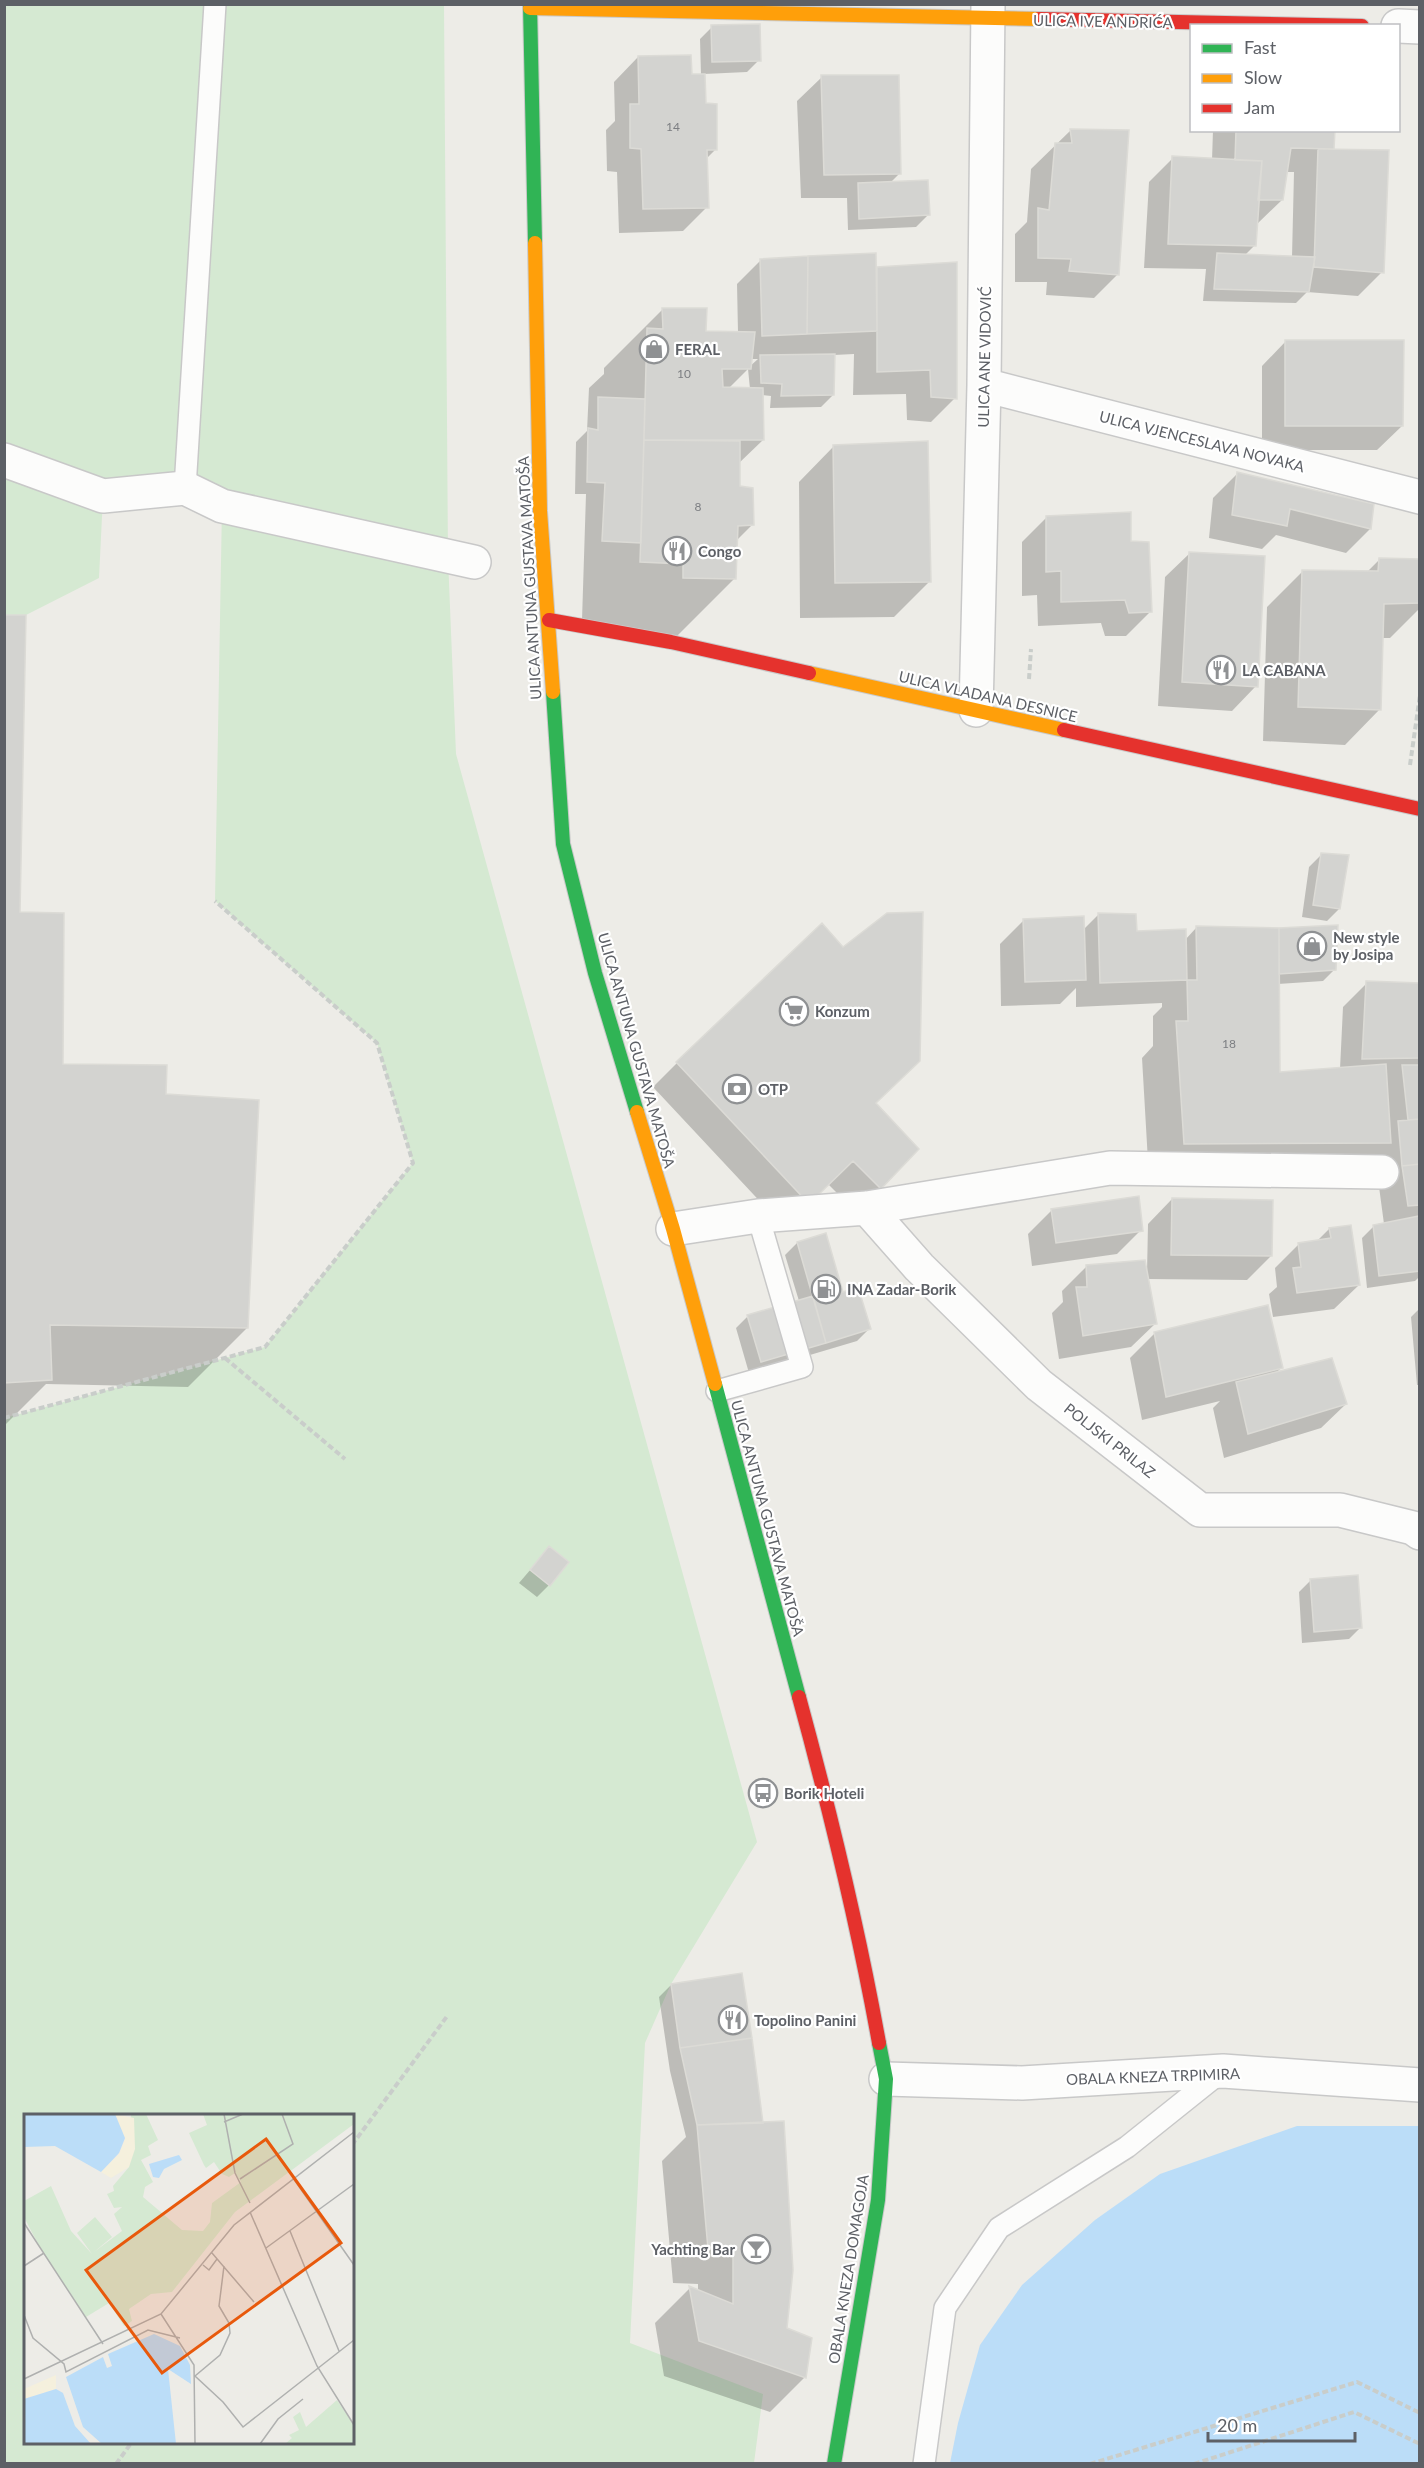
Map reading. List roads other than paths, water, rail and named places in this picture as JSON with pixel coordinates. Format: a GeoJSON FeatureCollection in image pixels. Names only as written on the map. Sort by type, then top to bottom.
{"type":"FeatureCollection","features":[{"type":"Feature","properties":{"kind":"street","name":"ULICA IVE ANDRIĆA"},"geometry":{"type":"LineString","coordinates":[[530,6],[988,12],[1309,24]]}},
{"type":"Feature","properties":{"kind":"street","name":"ULICA ANTUNA GUSTAVA MATOŠA"},"geometry":{"type":"LineString","coordinates":[[530,6],[540,511],[563,844],[595,973],[673,1229],[823,1786],[864,1961],[886,2079]]}},
{"type":"Feature","properties":{"kind":"street","name":"ULICA ANE VIDOVIĆ"},"geometry":{"type":"LineString","coordinates":[[976,710],[984,385],[988,12]]}},
{"type":"Feature","properties":{"kind":"street"},"geometry":{"type":"LineString","coordinates":[[1400,26],[1419,27]]}},
{"type":"Feature","properties":{"kind":"street","name":"ULICA VJENCESLAVA NOVAKA"},"geometry":{"type":"LineString","coordinates":[[984,385],[1419,497]]}},
{"type":"Feature","properties":{"kind":"street"},"geometry":{"type":"LineString","coordinates":[[4,460],[103,496],[185,488],[222,506],[474,562]]}},
{"type":"Feature","properties":{"kind":"street","name":"ULICA VLADANA DESNICE"},"geometry":{"type":"LineString","coordinates":[[549,620],[682,645],[1419,809]]}},
{"type":"Feature","properties":{"kind":"street"},"geometry":{"type":"LineString","coordinates":[[673,1229],[758,1216],[867,1208],[1110,1168],[1382,1172]]}},
{"type":"Feature","properties":{"kind":"street","name":"POLJSKI PRILAZ"},"geometry":{"type":"LineString","coordinates":[[867,1208],[919,1267],[1039,1385],[1200,1510],[1340,1510],[1413,1528],[1419,1533]]}},
{"type":"Feature","properties":{"kind":"street","name":"OBALA KNEZA TRPIMIRA"},"geometry":{"type":"LineString","coordinates":[[886,2079],[1022,2083],[1223,2071],[1419,2085]]}},
{"type":"Feature","properties":{"kind":"street","name":"OBALA KNEZA DOMAGOJA"},"geometry":{"type":"LineString","coordinates":[[834,2463],[878,2200],[886,2079]]}},
{"type":"Feature","properties":{"kind":"lane"},"geometry":{"type":"LineString","coordinates":[[185,488],[214,4]]}},
{"type":"Feature","properties":{"kind":"lane"},"geometry":{"type":"LineString","coordinates":[[717,1391],[802,1367],[758,1216]]}},
{"type":"Feature","properties":{"kind":"lane"},"geometry":{"type":"LineString","coordinates":[[924,2463],[945,2308],[999,2228],[1127,2147],[1223,2071]]}},
{"type":"Feature","properties":{"kind":"water"},"geometry":{"type":"Polygon","coordinates":[[[1297,2126],[1419,2126],[1419,2463],[950,2463],[958,2423],[980,2345],[1022,2285],[1095,2220],[1160,2174],[1297,2126]]]}},
{"type":"Feature","properties":{"kind":"place","name":"FERAL"},"geometry":{"type":"Point","coordinates":[654,349]}},
{"type":"Feature","properties":{"kind":"place","name":"Congo"},"geometry":{"type":"Point","coordinates":[677,551]}},
{"type":"Feature","properties":{"kind":"place","name":"LA CABANA"},"geometry":{"type":"Point","coordinates":[1221,670]}},
{"type":"Feature","properties":{"kind":"place","name":"New style by Josipa"},"geometry":{"type":"Point","coordinates":[1312,946]}},
{"type":"Feature","properties":{"kind":"place","name":"Konzum"},"geometry":{"type":"Point","coordinates":[794,1011]}},
{"type":"Feature","properties":{"kind":"place","name":"OTP"},"geometry":{"type":"Point","coordinates":[737,1089]}},
{"type":"Feature","properties":{"kind":"place","name":"INA Zadar-Borik"},"geometry":{"type":"Point","coordinates":[826,1289]}},
{"type":"Feature","properties":{"kind":"place","name":"Borik Hoteli"},"geometry":{"type":"Point","coordinates":[763,1793]}},
{"type":"Feature","properties":{"kind":"place","name":"Topolino Panini"},"geometry":{"type":"Point","coordinates":[733,2020]}},
{"type":"Feature","properties":{"kind":"place","name":"Yachting Bar"},"geometry":{"type":"Point","coordinates":[756,2249]}}]}
